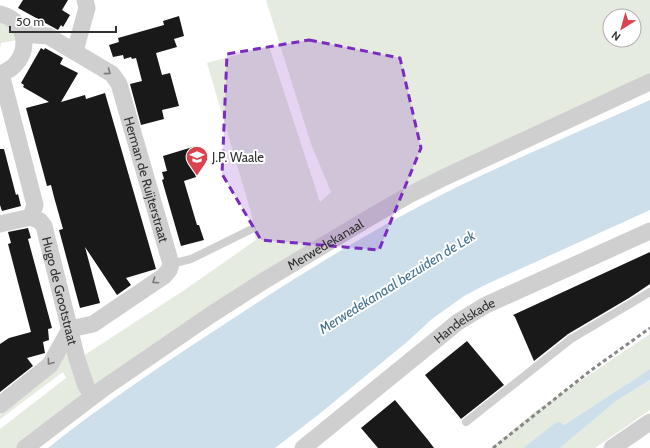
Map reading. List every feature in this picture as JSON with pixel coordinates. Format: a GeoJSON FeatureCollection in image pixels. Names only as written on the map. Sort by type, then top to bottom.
{"type":"FeatureCollection","features":[{"type":"Feature","properties":{"kind":"street"},"geometry":{"type":"LineString","coordinates":[[75,51],[87,8],[85,0]]}},
{"type":"Feature","properties":{"kind":"street"},"geometry":{"type":"LineString","coordinates":[[0,14],[13,20],[19,26],[23,34],[25,44],[23,54],[18,63],[10,70],[0,74],[35,204],[31,217],[0,224]]}},
{"type":"Feature","properties":{"kind":"street","name":"Herman de Ruijterstraat"},"geometry":{"type":"LineString","coordinates":[[23,34],[48,36],[112,74],[119,84],[171,264]]}},
{"type":"Feature","properties":{"kind":"street","name":"Merwedekanaal"},"geometry":{"type":"LineString","coordinates":[[24,448],[92,396],[212,314],[262,282],[396,203],[446,177],[650,82]]}},
{"type":"Feature","properties":{"kind":"street","name":"Hugo de Grootstraat"},"geometry":{"type":"LineString","coordinates":[[31,217],[40,221],[44,226],[85,383],[92,396]]}},
{"type":"Feature","properties":{"kind":"street","name":"Handelskade"},"geometry":{"type":"LineString","coordinates":[[303,448],[458,322],[486,305],[650,231]]}},
{"type":"Feature","properties":{"kind":"street"},"geometry":{"type":"LineString","coordinates":[[0,406],[50,364],[70,329],[93,324],[164,276],[169,270],[171,264]]}},
{"type":"Feature","properties":{"kind":"street"},"geometry":{"type":"LineString","coordinates":[[612,448],[650,422]]}},
{"type":"Feature","properties":{"kind":"lane"},"geometry":{"type":"LineString","coordinates":[[171,264],[191,259],[252,229]]}},
{"type":"Feature","properties":{"kind":"lane"},"geometry":{"type":"LineString","coordinates":[[466,422],[571,339],[650,292]]}},
{"type":"Feature","properties":{"kind":"highlighted area"},"geometry":{"type":"Polygon","coordinates":[[[309,40],[400,58],[421,148],[379,250],[261,240],[222,174],[227,54],[309,40]]]}},
{"type":"Feature","properties":{"kind":"shaded area"},"geometry":{"type":"Polygon","coordinates":[[[266,0],[650,0],[650,79],[499,149],[98,385],[93,384],[83,356],[183,291],[256,240],[252,226],[252,216],[207,63],[269,46],[320,202],[331,192],[311,144],[266,0]]]}},
{"type":"Feature","properties":{"kind":"shaded area"},"geometry":{"type":"Polygon","coordinates":[[[0,19],[11,25],[17,40],[1,43],[0,48],[0,19]]]}},
{"type":"Feature","properties":{"kind":"shaded area"},"geometry":{"type":"Polygon","coordinates":[[[650,334],[650,369],[564,425],[555,423],[523,448],[491,448],[537,410],[650,334]]]}},
{"type":"Feature","properties":{"kind":"shaded area"},"geometry":{"type":"Polygon","coordinates":[[[65,345],[81,395],[80,399],[20,448],[0,448],[0,429],[66,378],[63,372],[0,419],[0,415],[45,380],[65,345]]]}},
{"type":"Feature","properties":{"kind":"shaded area"},"geometry":{"type":"Polygon","coordinates":[[[650,380],[650,410],[595,448],[560,448],[616,401],[650,380]]]}},
{"type":"Feature","properties":{"kind":"water","name":"Merwedekanaal bezuiden de Lek"},"geometry":{"type":"Polygon","coordinates":[[[650,100],[650,210],[487,284],[464,296],[432,319],[407,342],[275,448],[48,448],[110,401],[174,358],[275,291],[364,237],[455,188],[650,100]]]}},
{"type":"Feature","properties":{"kind":"water"},"geometry":{"type":"Polygon","coordinates":[[[650,369],[650,380],[616,401],[560,448],[523,448],[555,423],[560,422],[564,425],[650,369]]]}},
{"type":"Feature","properties":{"kind":"building"},"geometry":{"type":"Polygon","coordinates":[[[23,0],[68,0],[62,10],[70,15],[63,27],[61,25],[58,30],[18,8],[23,0]]]}},
{"type":"Feature","properties":{"kind":"building"},"geometry":{"type":"Polygon","coordinates":[[[179,16],[184,36],[174,39],[177,47],[156,53],[162,75],[170,73],[179,106],[162,110],[164,119],[141,125],[130,84],[142,81],[136,58],[132,59],[131,57],[124,59],[123,55],[113,57],[109,45],[119,42],[118,38],[164,25],[163,21],[179,16]]]}},
{"type":"Feature","properties":{"kind":"building"},"geometry":{"type":"Polygon","coordinates":[[[41,48],[44,50],[45,48],[63,58],[60,64],[78,73],[61,102],[85,95],[86,99],[105,93],[156,269],[126,278],[131,285],[117,295],[85,247],[100,303],[80,308],[59,230],[63,229],[51,185],[47,186],[26,108],[49,102],[23,87],[24,85],[21,83],[41,48]]]}},
{"type":"Feature","properties":{"kind":"building"},"geometry":{"type":"Polygon","coordinates":[[[196,146],[203,166],[200,167],[201,171],[195,173],[196,177],[184,181],[197,225],[199,225],[204,240],[181,246],[162,180],[164,179],[162,172],[167,171],[163,156],[196,146]]]}},
{"type":"Feature","properties":{"kind":"building"},"geometry":{"type":"Polygon","coordinates":[[[0,149],[4,149],[16,195],[18,194],[21,206],[2,211],[0,205],[0,149]]]}},
{"type":"Feature","properties":{"kind":"building"},"geometry":{"type":"Polygon","coordinates":[[[28,228],[31,238],[28,239],[52,328],[48,329],[49,340],[43,342],[45,353],[27,358],[33,366],[0,392],[0,344],[9,338],[31,332],[8,244],[11,243],[8,232],[28,228]]]}},
{"type":"Feature","properties":{"kind":"building"},"geometry":{"type":"Polygon","coordinates":[[[650,252],[650,284],[568,334],[534,361],[513,315],[650,252]]]}},
{"type":"Feature","properties":{"kind":"building"},"geometry":{"type":"Polygon","coordinates":[[[467,341],[504,385],[461,419],[425,375],[467,341]]]}},
{"type":"Feature","properties":{"kind":"building"},"geometry":{"type":"Polygon","coordinates":[[[395,400],[434,448],[378,448],[361,428],[395,400]]]}},
{"type":"Feature","properties":{"kind":"railway"},"geometry":{"type":"LineString","coordinates":[[493,448],[590,371],[650,328]]}},
{"type":"Feature","properties":{"kind":"place","name":"J.P. Waale"},"geometry":{"type":"Point","coordinates":[197,176]}}]}
